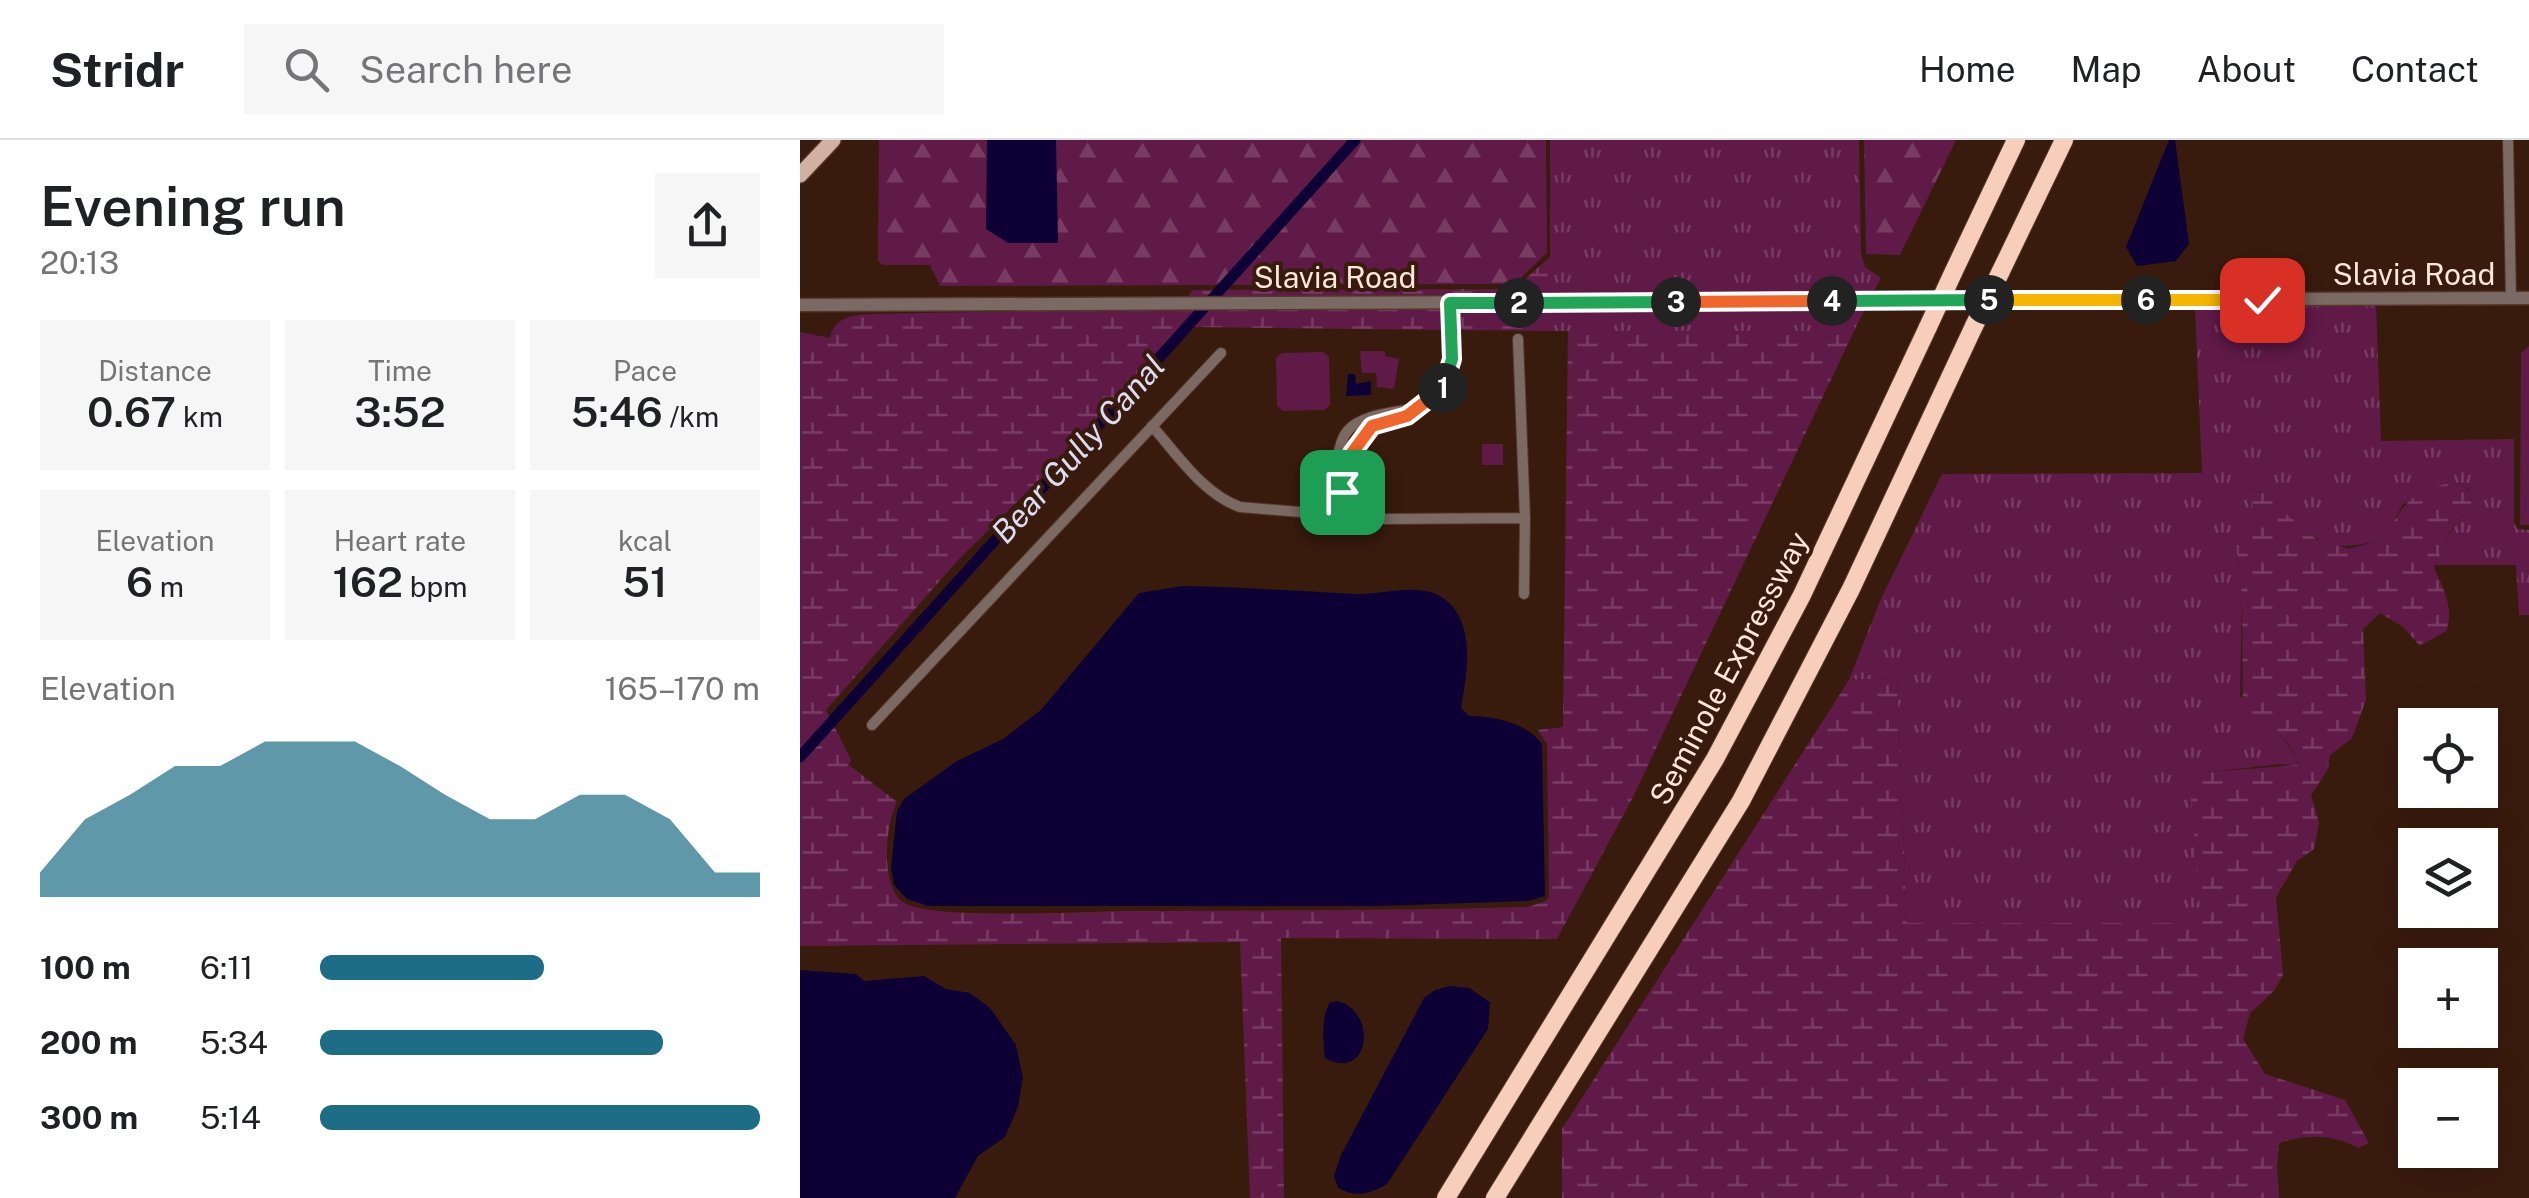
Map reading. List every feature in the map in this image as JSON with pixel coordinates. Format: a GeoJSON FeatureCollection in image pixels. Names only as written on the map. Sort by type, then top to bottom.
{"type":"FeatureCollection","features":[{"type":"Feature","properties":{"kind":"highway","name":"Seminole Expressway"},"geometry":{"type":"LineString","coordinates":[[1446,1198],[1715,759],[1802,594],[2016,140]]}},
{"type":"Feature","properties":{"kind":"highway"},"geometry":{"type":"LineString","coordinates":[[1495,1198],[1741,800],[1850,589],[2064,140]]}},
{"type":"Feature","properties":{"kind":"main road"},"geometry":{"type":"LineString","coordinates":[[800,175],[833,140]]}},
{"type":"Feature","properties":{"kind":"street"},"geometry":{"type":"LineString","coordinates":[[2508,140],[2511,299]]}},
{"type":"Feature","properties":{"kind":"street","name":"Slavia Road"},"geometry":{"type":"LineString","coordinates":[[800,305],[2529,298]]}},
{"type":"Feature","properties":{"kind":"street"},"geometry":{"type":"LineString","coordinates":[[1336,515],[1336,502],[1352,453],[1362,438],[1372,426],[1420,408],[1447,381],[1452,359],[1450,303]]}},
{"type":"Feature","properties":{"kind":"street"},"geometry":{"type":"LineString","coordinates":[[1518,339],[1524,594]]}},
{"type":"Feature","properties":{"kind":"street"},"geometry":{"type":"LineString","coordinates":[[872,725],[1221,353]]}},
{"type":"Feature","properties":{"kind":"street"},"geometry":{"type":"LineString","coordinates":[[1152,426],[1204,485],[1225,502],[1240,506],[1384,520],[1525,518]]}},
{"type":"Feature","properties":{"kind":"green space"},"geometry":{"type":"Polygon","coordinates":[[[879,140],[1546,140],[1547,253],[1514,284],[940,286],[930,265],[883,265],[878,261],[879,140]]]}},
{"type":"Feature","properties":{"kind":"green space"},"geometry":{"type":"Polygon","coordinates":[[[1550,140],[1859,140],[1861,254],[1865,267],[1881,278],[1872,295],[1550,296],[1550,140]]]}},
{"type":"Feature","properties":{"kind":"green space"},"geometry":{"type":"Polygon","coordinates":[[[1864,140],[1956,140],[1900,255],[1866,254],[1864,140]]]}},
{"type":"Feature","properties":{"kind":"green space"},"geometry":{"type":"Polygon","coordinates":[[[1550,257],[1550,296],[1188,296],[1193,290],[1514,289],[1550,257]]]}},
{"type":"Feature","properties":{"kind":"green space"},"geometry":{"type":"Polygon","coordinates":[[[2376,305],[2381,441],[2514,439],[2514,522],[2517,529],[2529,530],[2529,615],[2519,615],[2516,565],[2435,565],[2448,535],[2472,506],[2469,489],[2453,482],[2403,504],[2384,539],[2344,546],[2312,535],[2269,496],[2250,488],[2254,516],[2235,535],[2242,596],[2240,696],[2282,737],[2299,766],[2281,764],[2210,772],[2202,923],[1907,924],[1897,678],[1849,680],[1880,601],[1942,474],[2202,473],[2195,306],[2376,305]]]}},
{"type":"Feature","properties":{"kind":"green space"},"geometry":{"type":"Polygon","coordinates":[[[1866,307],[1854,331],[1550,331],[1550,308],[1866,307]]]}},
{"type":"Feature","properties":{"kind":"green space"},"geometry":{"type":"Polygon","coordinates":[[[1190,308],[1444,309],[1445,330],[1194,327],[959,559],[826,710],[851,760],[849,765],[897,802],[887,854],[891,883],[903,902],[944,911],[1011,914],[1528,907],[1546,901],[1547,744],[1538,730],[1563,727],[1568,331],[1854,331],[1633,797],[1557,939],[1281,938],[1284,1198],[1250,1198],[1240,942],[800,946],[800,332],[830,338],[840,321],[871,314],[1190,308]]]}},
{"type":"Feature","properties":{"kind":"green space"},"geometry":{"type":"Polygon","coordinates":[[[1550,308],[1550,331],[1456,330],[1455,309],[1550,308]]]}},
{"type":"Feature","properties":{"kind":"green space"},"geometry":{"type":"Polygon","coordinates":[[[2529,346],[2529,525],[2520,525],[2521,353],[2529,346]]]}},
{"type":"Feature","properties":{"kind":"green space"},"geometry":{"type":"Polygon","coordinates":[[[1360,351],[1385,351],[1385,356],[1399,359],[1394,389],[1377,387],[1376,373],[1362,373],[1360,351]]]}},
{"type":"Feature","properties":{"kind":"green space"},"geometry":{"type":"Polygon","coordinates":[[[1323,352],[1329,357],[1330,405],[1324,410],[1283,411],[1277,406],[1276,358],[1282,353],[1323,352]]]}},
{"type":"Feature","properties":{"kind":"green space"},"geometry":{"type":"Polygon","coordinates":[[[1482,444],[1503,444],[1503,465],[1482,465],[1482,444]]]}},
{"type":"Feature","properties":{"kind":"green space"},"geometry":{"type":"Polygon","coordinates":[[[2453,482],[2469,490],[2472,506],[2448,534],[2434,568],[2449,607],[2446,631],[2420,646],[2403,627],[2380,613],[2363,629],[2366,700],[2352,738],[2330,755],[2328,769],[2311,795],[2319,823],[2314,849],[2297,861],[2276,897],[2283,975],[2274,991],[2250,1013],[2243,1039],[2265,1074],[2345,1100],[2369,1143],[2359,1148],[2320,1137],[2279,1143],[2279,1198],[1562,1198],[1562,1129],[1849,680],[1897,678],[1907,923],[2201,923],[2191,798],[2210,772],[2299,765],[2278,734],[2243,719],[2242,596],[2235,535],[2254,516],[2249,488],[2273,497],[2285,513],[2316,539],[2349,549],[2384,539],[2410,501],[2427,490],[2453,482]]]}},
{"type":"Feature","properties":{"kind":"shaded area"},"geometry":{"type":"Polygon","coordinates":[[[987,140],[1056,140],[1058,243],[1008,243],[986,229],[987,140]]]}},
{"type":"Feature","properties":{"kind":"shaded area"},"geometry":{"type":"Polygon","coordinates":[[[2169,140],[2175,140],[2189,244],[2176,261],[2137,266],[2126,247],[2169,140]]]}},
{"type":"Feature","properties":{"kind":"shaded area"},"geometry":{"type":"Polygon","coordinates":[[[1348,374],[1355,374],[1356,384],[1371,381],[1371,395],[1346,396],[1348,374]]]}},
{"type":"Feature","properties":{"kind":"shaded area"},"geometry":{"type":"Polygon","coordinates":[[[1183,586],[1353,594],[1419,590],[1438,595],[1451,604],[1467,646],[1461,708],[1469,716],[1519,726],[1542,744],[1545,896],[1528,901],[1379,906],[928,906],[907,899],[894,885],[891,868],[897,811],[904,799],[957,761],[1003,739],[1041,710],[1139,593],[1183,586]]]}},
{"type":"Feature","properties":{"kind":"shaded area"},"geometry":{"type":"Polygon","coordinates":[[[800,970],[856,974],[864,981],[924,976],[946,989],[970,993],[990,1008],[1016,1045],[1023,1078],[1018,1107],[1005,1137],[978,1156],[955,1198],[800,1198],[800,970]]]}},
{"type":"Feature","properties":{"kind":"shaded area"},"geometry":{"type":"Polygon","coordinates":[[[1450,986],[1469,988],[1490,1002],[1488,1029],[1387,1184],[1363,1194],[1338,1188],[1334,1176],[1341,1155],[1424,998],[1450,986]]]}},
{"type":"Feature","properties":{"kind":"shaded area"},"geometry":{"type":"Polygon","coordinates":[[[1338,1001],[1351,1008],[1364,1031],[1359,1054],[1340,1063],[1325,1058],[1323,1036],[1327,1008],[1330,1002],[1338,1001]]]}},
{"type":"Feature","properties":{"kind":"waterway","name":"Bear Gully Canal"},"geometry":{"type":"LineString","coordinates":[[800,757],[1355,140]]}},
{"type":"Feature","properties":{"kind":"route"},"geometry":{"type":"LineString","coordinates":[[1342,492],[1352,453],[1372,426],[1407,416],[1434,398],[1447,381],[1452,359],[1450,303],[2262,300]]}}]}
